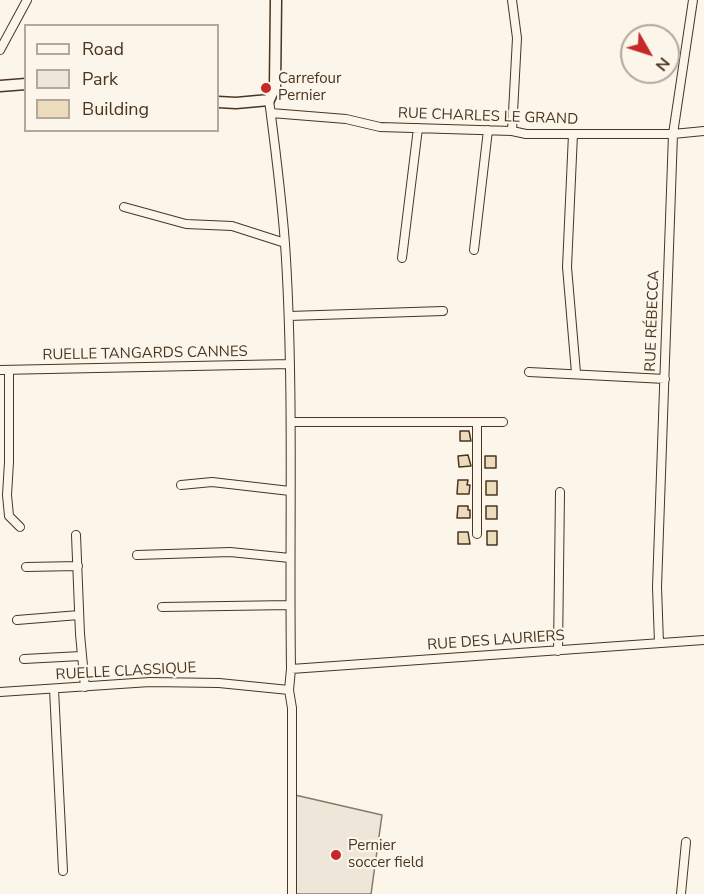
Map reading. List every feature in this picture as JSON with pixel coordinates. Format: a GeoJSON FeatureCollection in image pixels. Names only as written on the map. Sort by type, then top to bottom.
{"type":"FeatureCollection","features":[{"type":"Feature","properties":{"kind":"street"},"geometry":{"type":"LineString","coordinates":[[0,50],[27,0]]}},
{"type":"Feature","properties":{"kind":"street"},"geometry":{"type":"LineString","coordinates":[[276,0],[275,87],[269,100],[285,243],[289,316],[291,422],[291,669],[289,690],[292,708],[292,894]]}},
{"type":"Feature","properties":{"kind":"street"},"geometry":{"type":"LineString","coordinates":[[512,0],[517,38],[512,130]]}},
{"type":"Feature","properties":{"kind":"street","name":"RUE RÉBECCA"},"geometry":{"type":"LineString","coordinates":[[659,643],[657,587],[674,134],[693,0]]}},
{"type":"Feature","properties":{"kind":"street"},"geometry":{"type":"LineString","coordinates":[[0,86],[24,84]]}},
{"type":"Feature","properties":{"kind":"street"},"geometry":{"type":"LineString","coordinates":[[219,102],[269,100]]}},
{"type":"Feature","properties":{"kind":"street","name":"RUE CHARLES LE GRAND"},"geometry":{"type":"LineString","coordinates":[[271,113],[346,120],[380,127],[512,130],[526,134],[674,134],[704,131]]}},
{"type":"Feature","properties":{"kind":"street"},"geometry":{"type":"LineString","coordinates":[[402,258],[418,128]]}},
{"type":"Feature","properties":{"kind":"street"},"geometry":{"type":"LineString","coordinates":[[474,250],[488,130]]}},
{"type":"Feature","properties":{"kind":"street"},"geometry":{"type":"LineString","coordinates":[[573,134],[567,267],[576,373]]}},
{"type":"Feature","properties":{"kind":"street"},"geometry":{"type":"LineString","coordinates":[[124,207],[186,224],[232,226],[285,243]]}},
{"type":"Feature","properties":{"kind":"street"},"geometry":{"type":"LineString","coordinates":[[289,316],[443,311]]}},
{"type":"Feature","properties":{"kind":"street","name":"RUELLE TANGARDS CANNES"},"geometry":{"type":"LineString","coordinates":[[5,370],[290,364]]}},
{"type":"Feature","properties":{"kind":"street"},"geometry":{"type":"LineString","coordinates":[[5,370],[9,516],[20,527]]}},
{"type":"Feature","properties":{"kind":"street"},"geometry":{"type":"LineString","coordinates":[[529,372],[664,379]]}},
{"type":"Feature","properties":{"kind":"street"},"geometry":{"type":"LineString","coordinates":[[291,422],[324,420],[503,422]]}},
{"type":"Feature","properties":{"kind":"street"},"geometry":{"type":"LineString","coordinates":[[477,423],[477,534]]}},
{"type":"Feature","properties":{"kind":"street"},"geometry":{"type":"LineString","coordinates":[[181,485],[212,482],[290,491]]}},
{"type":"Feature","properties":{"kind":"street"},"geometry":{"type":"LineString","coordinates":[[558,651],[560,492]]}},
{"type":"Feature","properties":{"kind":"street"},"geometry":{"type":"LineString","coordinates":[[76,535],[81,656],[85,687]]}},
{"type":"Feature","properties":{"kind":"street"},"geometry":{"type":"LineString","coordinates":[[137,555],[230,552],[290,558]]}},
{"type":"Feature","properties":{"kind":"street"},"geometry":{"type":"LineString","coordinates":[[26,567],[78,566]]}},
{"type":"Feature","properties":{"kind":"street"},"geometry":{"type":"LineString","coordinates":[[162,608],[290,604]]}},
{"type":"Feature","properties":{"kind":"street"},"geometry":{"type":"LineString","coordinates":[[17,620],[79,615]]}},
{"type":"Feature","properties":{"kind":"street","name":"RUE DES LAURIERS"},"geometry":{"type":"LineString","coordinates":[[291,669],[704,640]]}},
{"type":"Feature","properties":{"kind":"street"},"geometry":{"type":"LineString","coordinates":[[24,659],[81,656]]}},
{"type":"Feature","properties":{"kind":"street","name":"RUELLE CLASSIQUE"},"geometry":{"type":"LineString","coordinates":[[0,692],[150,682],[219,682],[289,690]]}},
{"type":"Feature","properties":{"kind":"street"},"geometry":{"type":"LineString","coordinates":[[54,689],[63,871]]}},
{"type":"Feature","properties":{"kind":"street"},"geometry":{"type":"LineString","coordinates":[[681,894],[686,842]]}},
{"type":"Feature","properties":{"kind":"green space","name":"Pernier soccer field"},"geometry":{"type":"Polygon","coordinates":[[[295,795],[382,815],[371,894],[295,894],[295,795]]]}},
{"type":"Feature","properties":{"kind":"building"},"geometry":{"type":"Polygon","coordinates":[[[460,431],[469,431],[471,441],[460,441],[460,431]]]}},
{"type":"Feature","properties":{"kind":"building"},"geometry":{"type":"Polygon","coordinates":[[[468,455],[471,466],[459,467],[458,456],[468,455]]]}},
{"type":"Feature","properties":{"kind":"building"},"geometry":{"type":"Polygon","coordinates":[[[485,456],[496,456],[496,468],[485,468],[485,456]]]}},
{"type":"Feature","properties":{"kind":"building"},"geometry":{"type":"Polygon","coordinates":[[[458,480],[468,480],[469,494],[457,494],[458,480]]]}},
{"type":"Feature","properties":{"kind":"building"},"geometry":{"type":"Polygon","coordinates":[[[486,481],[497,481],[497,495],[486,495],[486,481]]]}},
{"type":"Feature","properties":{"kind":"building"},"geometry":{"type":"Polygon","coordinates":[[[458,506],[468,506],[470,518],[457,518],[458,506]]]}},
{"type":"Feature","properties":{"kind":"building"},"geometry":{"type":"Polygon","coordinates":[[[486,506],[497,506],[497,519],[486,519],[486,506]]]}},
{"type":"Feature","properties":{"kind":"building"},"geometry":{"type":"Polygon","coordinates":[[[487,531],[497,531],[497,545],[487,545],[487,531]]]}},
{"type":"Feature","properties":{"kind":"building"},"geometry":{"type":"Polygon","coordinates":[[[458,532],[468,532],[470,544],[458,544],[458,532]]]}},
{"type":"Feature","properties":{"kind":"place","name":"Carrefour Pernier"},"geometry":{"type":"Point","coordinates":[266,88]}},
{"type":"Feature","properties":{"kind":"place","name":"Pernier soccer field"},"geometry":{"type":"Point","coordinates":[336,855]}}]}
